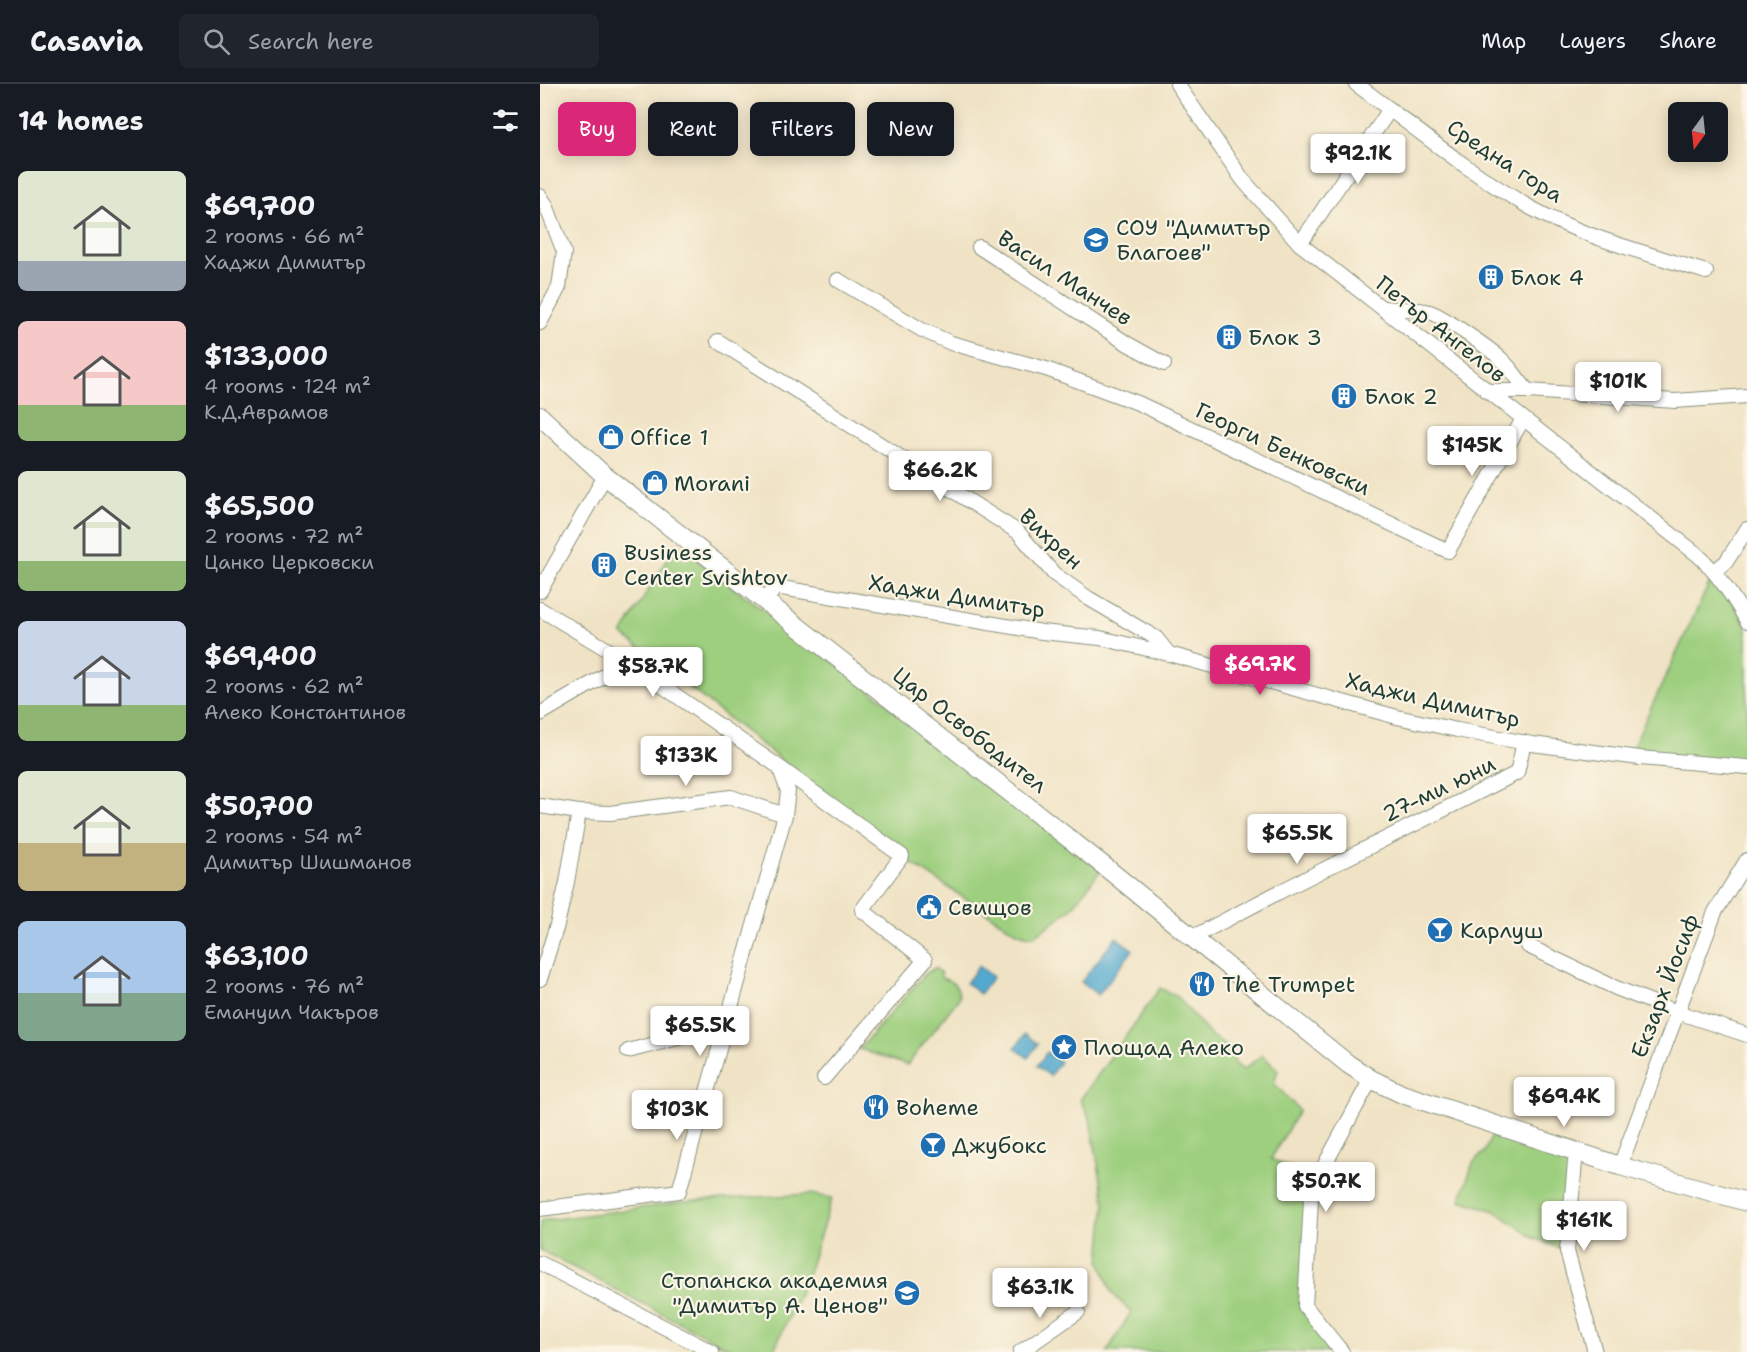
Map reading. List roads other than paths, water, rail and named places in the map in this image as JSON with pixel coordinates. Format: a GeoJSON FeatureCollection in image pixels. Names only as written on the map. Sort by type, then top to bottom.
{"type":"FeatureCollection","features":[{"type":"Feature","properties":{"kind":"street","name":"Петър Ангелов"},"geometry":{"type":"LineString","coordinates":[[1177,84],[1243,180],[1300,244],[1698,555],[1715,571],[1732,594],[1747,621]]}},
{"type":"Feature","properties":{"kind":"street","name":"Средна гора"},"geometry":{"type":"LineString","coordinates":[[1356,84],[1479,174],[1532,208],[1587,234],[1706,272]]}},
{"type":"Feature","properties":{"kind":"street"},"geometry":{"type":"LineString","coordinates":[[1300,244],[1390,109]]}},
{"type":"Feature","properties":{"kind":"street"},"geometry":{"type":"LineString","coordinates":[[540,196],[546,205],[564,252],[559,287],[540,323]]}},
{"type":"Feature","properties":{"kind":"street","name":"Васил Манчев"},"geometry":{"type":"LineString","coordinates":[[979,247],[1128,344],[1164,364]]}},
{"type":"Feature","properties":{"kind":"street","name":"Георги Бенковски"},"geometry":{"type":"LineString","coordinates":[[838,280],[951,343],[1046,369],[1138,403],[1448,551],[1523,419]]}},
{"type":"Feature","properties":{"kind":"street"},"geometry":{"type":"LineString","coordinates":[[1381,308],[1415,309],[1431,313],[1503,360],[1528,391]]}},
{"type":"Feature","properties":{"kind":"street","name":"Вихрен"},"geometry":{"type":"LineString","coordinates":[[718,341],[1018,532],[1054,574],[1088,598],[1156,638],[1169,654]]}},
{"type":"Feature","properties":{"kind":"street"},"geometry":{"type":"LineString","coordinates":[[1487,391],[1528,391],[1675,400],[1747,396]]}},
{"type":"Feature","properties":{"kind":"street","name":"Цар Освободител"},"geometry":{"type":"LineString","coordinates":[[540,416],[605,476],[1095,859],[1348,1064],[1371,1079],[1402,1094],[1620,1166],[1747,1202]]}},
{"type":"Feature","properties":{"kind":"street"},"geometry":{"type":"LineString","coordinates":[[540,591],[605,476]]}},
{"type":"Feature","properties":{"kind":"street"},"geometry":{"type":"LineString","coordinates":[[1715,571],[1726,562],[1747,529]]}},
{"type":"Feature","properties":{"kind":"street","name":"Хаджи Димитър"},"geometry":{"type":"LineString","coordinates":[[765,600],[776,587],[1042,632],[1100,638],[1169,654],[1397,717],[1524,742],[1640,758],[1747,767]]}},
{"type":"Feature","properties":{"kind":"street"},"geometry":{"type":"LineString","coordinates":[[540,609],[628,662],[902,856],[862,910],[925,960],[824,1078]]}},
{"type":"Feature","properties":{"kind":"street"},"geometry":{"type":"LineString","coordinates":[[540,714],[628,662]]}},
{"type":"Feature","properties":{"kind":"street","name":"27-ми юни"},"geometry":{"type":"LineString","coordinates":[[1191,938],[1517,774],[1524,742]]}},
{"type":"Feature","properties":{"kind":"street"},"geometry":{"type":"LineString","coordinates":[[540,1209],[679,1191],[785,815],[788,791],[779,767]]}},
{"type":"Feature","properties":{"kind":"street"},"geometry":{"type":"LineString","coordinates":[[540,806],[579,812],[610,813],[731,797],[785,815]]}},
{"type":"Feature","properties":{"kind":"street"},"geometry":{"type":"LineString","coordinates":[[540,978],[557,925],[579,812]]}},
{"type":"Feature","properties":{"kind":"street","name":"Екзарх Йосиф"},"geometry":{"type":"LineString","coordinates":[[1620,1166],[1715,912],[1747,861]]}},
{"type":"Feature","properties":{"kind":"street"},"geometry":{"type":"LineString","coordinates":[[1528,946],[1616,988],[1677,1012],[1747,1035]]}},
{"type":"Feature","properties":{"kind":"street"},"geometry":{"type":"LineString","coordinates":[[628,1051],[697,1033],[725,1023]]}},
{"type":"Feature","properties":{"kind":"street"},"geometry":{"type":"LineString","coordinates":[[1342,1352],[1305,1306],[1311,1200],[1317,1179],[1371,1079]]}},
{"type":"Feature","properties":{"kind":"street"},"geometry":{"type":"LineString","coordinates":[[1576,1151],[1567,1251],[1595,1352]]}},
{"type":"Feature","properties":{"kind":"street"},"geometry":{"type":"LineString","coordinates":[[540,1263],[712,1352]]}},
{"type":"Feature","properties":{"kind":"street"},"geometry":{"type":"LineString","coordinates":[[1020,1352],[1078,1312]]}},
{"type":"Feature","properties":{"kind":"water"},"geometry":{"type":"Polygon","coordinates":[[[1116,937],[1133,950],[1098,995],[1081,982],[1116,937]]]}},
{"type":"Feature","properties":{"kind":"water"},"geometry":{"type":"Polygon","coordinates":[[[979,966],[993,977],[980,994],[966,983],[979,966]]]}},
{"type":"Feature","properties":{"kind":"water"},"geometry":{"type":"Polygon","coordinates":[[[1025,1034],[1038,1044],[1028,1058],[1015,1048],[1025,1034]]]}},
{"type":"Feature","properties":{"kind":"water"},"geometry":{"type":"Polygon","coordinates":[[[1047,1052],[1060,1062],[1050,1076],[1037,1066],[1047,1052]]]}},
{"type":"Feature","properties":{"kind":"place","name":"СОУ \"Димитър Благоев\""},"geometry":{"type":"Point","coordinates":[1096,240]}},
{"type":"Feature","properties":{"kind":"place","name":"Блок 4"},"geometry":{"type":"Point","coordinates":[1491,277]}},
{"type":"Feature","properties":{"kind":"place","name":"Блок 3"},"geometry":{"type":"Point","coordinates":[1229,337]}},
{"type":"Feature","properties":{"kind":"place","name":"Блок 2"},"geometry":{"type":"Point","coordinates":[1344,396]}},
{"type":"Feature","properties":{"kind":"place","name":"Office 1"},"geometry":{"type":"Point","coordinates":[611,437]}},
{"type":"Feature","properties":{"kind":"place","name":"Morani"},"geometry":{"type":"Point","coordinates":[655,483]}},
{"type":"Feature","properties":{"kind":"place","name":"Business Center Svishtov"},"geometry":{"type":"Point","coordinates":[604,565]}},
{"type":"Feature","properties":{"kind":"place","name":"Свищов"},"geometry":{"type":"Point","coordinates":[929,907]}},
{"type":"Feature","properties":{"kind":"place","name":"Карлуш"},"geometry":{"type":"Point","coordinates":[1440,930]}},
{"type":"Feature","properties":{"kind":"place","name":"The Trumpet"},"geometry":{"type":"Point","coordinates":[1202,984]}},
{"type":"Feature","properties":{"kind":"place","name":"Площад Алеко"},"geometry":{"type":"Point","coordinates":[1064,1047]}},
{"type":"Feature","properties":{"kind":"place","name":"Boheme"},"geometry":{"type":"Point","coordinates":[876,1107]}},
{"type":"Feature","properties":{"kind":"place","name":"Джубокс"},"geometry":{"type":"Point","coordinates":[933,1145]}},
{"type":"Feature","properties":{"kind":"place","name":"Стопанска академия \"Димитър А. Ценов\""},"geometry":{"type":"Point","coordinates":[907,1293]}}]}
